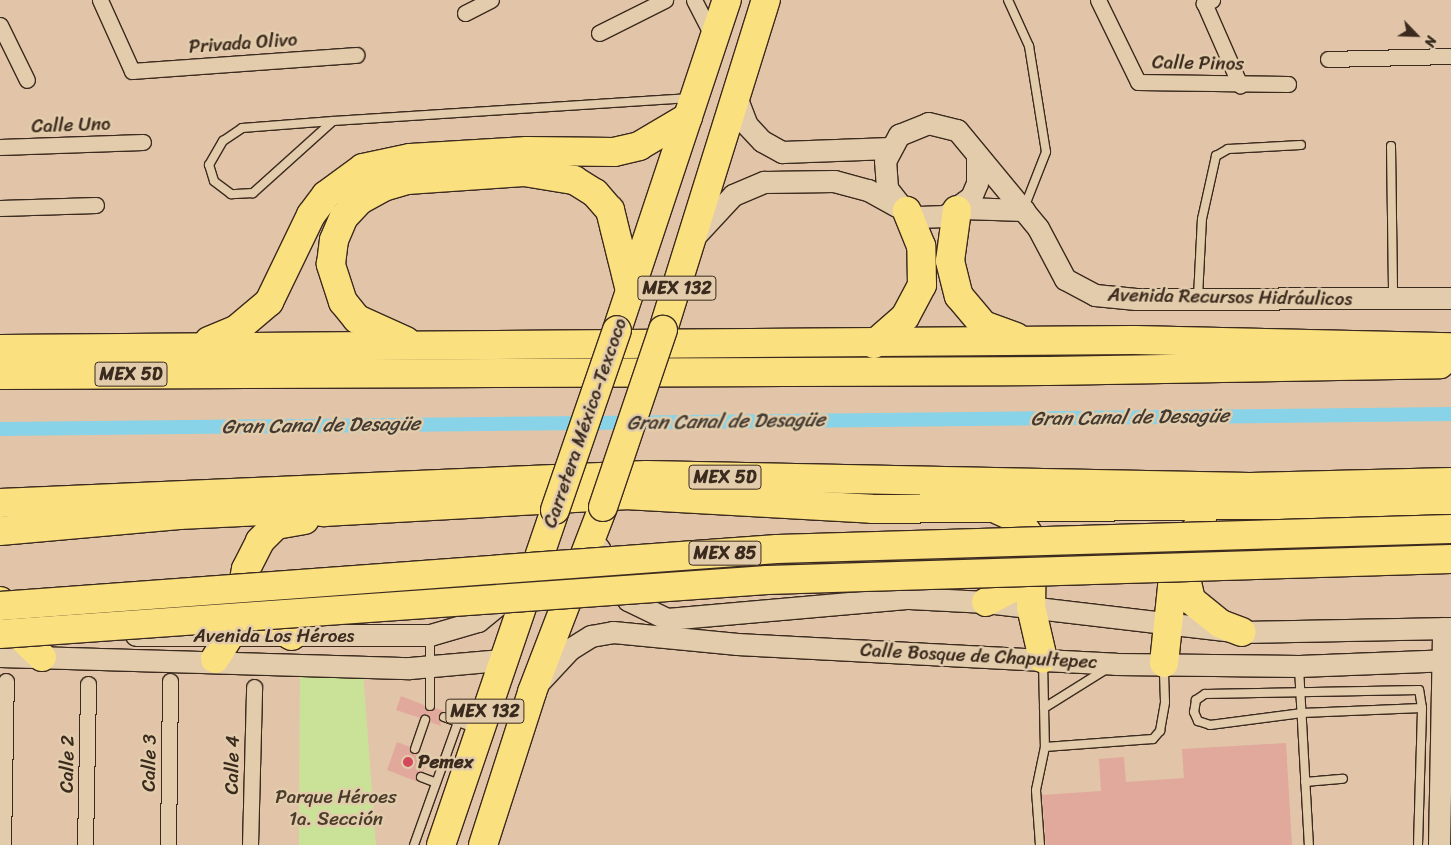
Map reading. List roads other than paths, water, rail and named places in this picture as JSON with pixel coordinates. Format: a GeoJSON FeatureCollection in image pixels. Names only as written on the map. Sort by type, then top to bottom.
{"type":"FeatureCollection","features":[{"type":"Feature","properties":{"kind":"highway","name":"Carretera México-Texcoco"},"geometry":{"type":"LineString","coordinates":[[441,845],[468,726],[502,660],[532,578],[727,0]]}},
{"type":"Feature","properties":{"kind":"highway"},"geometry":{"type":"LineString","coordinates":[[690,245],[735,94],[766,0]]}},
{"type":"Feature","properties":{"kind":"highway"},"geometry":{"type":"LineString","coordinates":[[195,345],[221,338],[255,317],[283,277],[311,215],[326,195],[363,168],[410,158],[478,154],[614,152],[639,146],[691,108]]}},
{"type":"Feature","properties":{"kind":"highway"},"geometry":{"type":"LineString","coordinates":[[427,347],[381,333],[357,319],[335,286],[334,240],[344,217],[360,200],[391,184],[524,172],[574,180],[595,193],[610,210],[630,291]]}},
{"type":"Feature","properties":{"kind":"highway"},"geometry":{"type":"LineString","coordinates":[[959,209],[951,272],[970,314],[999,334],[1063,340]]}},
{"type":"Feature","properties":{"kind":"highway"},"geometry":{"type":"LineString","coordinates":[[874,344],[905,317],[922,285],[921,246],[906,211]]}},
{"type":"Feature","properties":{"kind":"highway","name":"MEX 132"},"geometry":{"type":"LineString","coordinates":[[483,845],[532,692],[601,514],[690,245]]}},
{"type":"Feature","properties":{"kind":"highway"},"geometry":{"type":"LineString","coordinates":[[0,349],[195,345],[427,347],[874,344],[1063,340],[1451,347]]}},
{"type":"Feature","properties":{"kind":"highway","name":"MEX 5D"},"geometry":{"type":"LineString","coordinates":[[0,375],[1048,371],[1451,364]]}},
{"type":"Feature","properties":{"kind":"highway","name":"MEX 5D"},"geometry":{"type":"LineString","coordinates":[[0,503],[646,475],[1250,487],[1451,482]]}},
{"type":"Feature","properties":{"kind":"highway"},"geometry":{"type":"LineString","coordinates":[[0,530],[179,515],[304,509],[324,512],[625,495],[872,509],[998,510],[1451,503]]}},
{"type":"Feature","properties":{"kind":"highway"},"geometry":{"type":"LineString","coordinates":[[1164,663],[1168,622],[1181,549],[1192,531],[1223,506]]}},
{"type":"Feature","properties":{"kind":"highway"},"geometry":{"type":"LineString","coordinates":[[998,510],[1024,525],[1035,555],[1031,607],[1043,659]]}},
{"type":"Feature","properties":{"kind":"highway"},"geometry":{"type":"LineString","coordinates":[[223,649],[250,559],[268,532],[285,522],[308,520],[324,512]]}},
{"type":"Feature","properties":{"kind":"highway","name":"MEX 85"},"geometry":{"type":"LineString","coordinates":[[0,606],[777,550],[1451,529]]}},
{"type":"Feature","properties":{"kind":"highway"},"geometry":{"type":"LineString","coordinates":[[1181,549],[1191,600],[1221,624],[1242,632]]}},
{"type":"Feature","properties":{"kind":"highway"},"geometry":{"type":"LineString","coordinates":[[986,602],[1016,586],[1035,555]]}},
{"type":"Feature","properties":{"kind":"highway","name":"MEX 85"},"geometry":{"type":"LineString","coordinates":[[5,632],[767,580],[1451,559]]}},
{"type":"Feature","properties":{"kind":"highway"},"geometry":{"type":"LineString","coordinates":[[244,578],[257,612],[292,636]]}},
{"type":"Feature","properties":{"kind":"highway"},"geometry":{"type":"LineString","coordinates":[[0,601],[5,632],[42,658]]}},
{"type":"Feature","properties":{"kind":"main road"},"geometry":{"type":"LineString","coordinates":[[735,94],[747,125],[762,141],[782,152],[890,148],[885,179],[906,211]]}},
{"type":"Feature","properties":{"kind":"main road","name":"Avenida Recursos Hidráulicos"},"geometry":{"type":"LineString","coordinates":[[890,148],[912,127],[943,124],[969,140],[977,156],[1024,210],[1043,236],[1056,266],[1078,288],[1119,298],[1451,298]]}},
{"type":"Feature","properties":{"kind":"main road"},"geometry":{"type":"LineString","coordinates":[[959,209],[978,183],[977,156]]}},
{"type":"Feature","properties":{"kind":"main road"},"geometry":{"type":"LineString","coordinates":[[690,245],[733,195],[764,182],[834,181],[868,190],[906,211],[933,218],[959,209],[1024,210]]}},
{"type":"Feature","properties":{"kind":"main road"},"geometry":{"type":"LineString","coordinates":[[601,514],[599,547],[608,574],[637,607],[678,620],[909,598],[986,602],[1242,632],[1447,628],[1446,697],[1439,845]]}},
{"type":"Feature","properties":{"kind":"main road","name":"Avenida Los Héroes"},"geometry":{"type":"LineString","coordinates":[[0,656],[42,658],[223,649],[292,636],[430,635],[478,621],[532,578]]}},
{"type":"Feature","properties":{"kind":"main road","name":"Avenida Los Héroes"},"geometry":{"type":"LineString","coordinates":[[5,632],[432,666],[502,660]]}},
{"type":"Feature","properties":{"kind":"main road","name":"Calle Bosque de Chapultepec"},"geometry":{"type":"LineString","coordinates":[[532,692],[570,649],[591,636],[613,632],[738,644],[1115,664],[1164,663],[1299,666],[1447,660]]}},
{"type":"Feature","properties":{"kind":"street","name":"Privada Olivo"},"geometry":{"type":"LineString","coordinates":[[100,0],[132,71],[356,55]]}},
{"type":"Feature","properties":{"kind":"street"},"geometry":{"type":"LineString","coordinates":[[465,13],[491,0]]}},
{"type":"Feature","properties":{"kind":"street"},"geometry":{"type":"LineString","coordinates":[[599,32],[665,0]]}},
{"type":"Feature","properties":{"kind":"street"},"geometry":{"type":"LineString","coordinates":[[694,0],[714,38]]}},
{"type":"Feature","properties":{"kind":"street","name":"Calle Pinos"},"geometry":{"type":"LineString","coordinates":[[1098,0],[1138,82],[1240,85],[1288,84]]}},
{"type":"Feature","properties":{"kind":"street"},"geometry":{"type":"LineString","coordinates":[[1212,0],[1204,3],[1240,85]]}},
{"type":"Feature","properties":{"kind":"street"},"geometry":{"type":"LineString","coordinates":[[0,25],[27,80]]}},
{"type":"Feature","properties":{"kind":"street"},"geometry":{"type":"LineString","coordinates":[[1328,59],[1451,56]]}},
{"type":"Feature","properties":{"kind":"street","name":"Calle Uno"},"geometry":{"type":"LineString","coordinates":[[0,147],[143,142]]}},
{"type":"Feature","properties":{"kind":"street"},"geometry":{"type":"LineString","coordinates":[[0,208],[96,205]]}},
{"type":"Feature","properties":{"kind":"street"},"geometry":{"type":"LineString","coordinates":[[3,845],[6,681]]}},
{"type":"Feature","properties":{"kind":"street","name":"Calle 3"},"geometry":{"type":"LineString","coordinates":[[168,845],[170,682]]}},
{"type":"Feature","properties":{"kind":"street","name":"Calle 2"},"geometry":{"type":"LineString","coordinates":[[85,845],[88,684]]}},
{"type":"Feature","properties":{"kind":"street","name":"Calle 4"},"geometry":{"type":"LineString","coordinates":[[250,845],[254,687]]}},
{"type":"Feature","properties":{"kind":"lane"},"geometry":{"type":"LineString","coordinates":[[1008,0],[1029,46],[1046,152],[1024,210]]}},
{"type":"Feature","properties":{"kind":"lane"},"geometry":{"type":"LineString","coordinates":[[333,121],[253,193],[231,194],[214,181],[209,165],[223,141],[242,128],[333,121],[691,108]]}},
{"type":"Feature","properties":{"kind":"lane"},"geometry":{"type":"LineString","coordinates":[[1198,299],[1202,219],[1216,156],[1228,149],[1301,145]]}},
{"type":"Feature","properties":{"kind":"lane"},"geometry":{"type":"LineString","coordinates":[[1392,146],[1393,299]]}},
{"type":"Feature","properties":{"kind":"lane"},"geometry":{"type":"LineString","coordinates":[[430,635],[432,666],[430,706]]}},
{"type":"Feature","properties":{"kind":"lane"},"geometry":{"type":"LineString","coordinates":[[1040,845],[1036,790],[1045,748],[1043,659]]}},
{"type":"Feature","properties":{"kind":"lane"},"geometry":{"type":"LineString","coordinates":[[1045,748],[1153,739],[1160,731],[1165,702],[1164,663]]}},
{"type":"Feature","properties":{"kind":"lane"},"geometry":{"type":"LineString","coordinates":[[1044,708],[1115,664]]}},
{"type":"Feature","properties":{"kind":"lane"},"geometry":{"type":"LineString","coordinates":[[1299,666],[1309,845]]}},
{"type":"Feature","properties":{"kind":"lane"},"geometry":{"type":"LineString","coordinates":[[1418,845],[1422,708],[1420,692],[1414,688],[1204,694],[1196,700],[1194,712],[1198,721],[1210,724],[1302,713],[1422,708]]}},
{"type":"Feature","properties":{"kind":"lane"},"geometry":{"type":"LineString","coordinates":[[414,845],[434,782],[468,726],[444,717]]}},
{"type":"Feature","properties":{"kind":"lane"},"geometry":{"type":"LineString","coordinates":[[415,749],[425,720]]}},
{"type":"Feature","properties":{"kind":"lane"},"geometry":{"type":"LineString","coordinates":[[421,777],[434,782]]}},
{"type":"Feature","properties":{"kind":"lane"},"geometry":{"type":"LineString","coordinates":[[1305,782],[1343,779]]}},
{"type":"Feature","properties":{"kind":"waterway","name":"Gran Canal de Desagüe"},"geometry":{"type":"LineString","coordinates":[[0,429],[1451,414]]}},
{"type":"Feature","properties":{"kind":"place","name":"Pemex"},"geometry":{"type":"Point","coordinates":[408,762]}},
{"type":"Feature","properties":{"kind":"park label","name":"Parque Héroes 1a. Sección"},"geometry":{"type":"Point","coordinates":[336,808]}}]}
